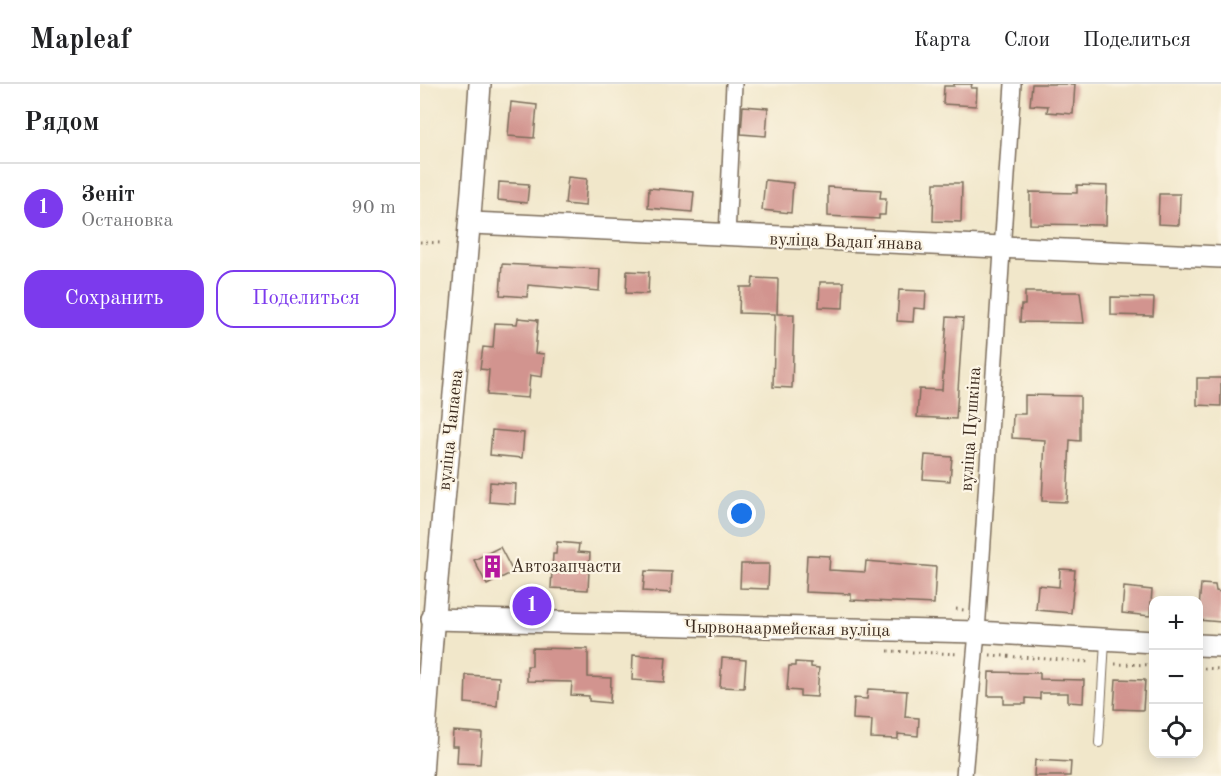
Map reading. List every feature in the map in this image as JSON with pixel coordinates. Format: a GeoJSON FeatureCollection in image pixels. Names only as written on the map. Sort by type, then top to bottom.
{"type":"FeatureCollection","features":[{"type":"Feature","properties":{"kind":"main road","name":"вуліца Чапаева"},"geometry":{"type":"LineString","coordinates":[[422,776],[426,619],[471,223],[480,84]]}},
{"type":"Feature","properties":{"kind":"main road","name":"вуліца Вадапʼянава"},"geometry":{"type":"LineString","coordinates":[[471,223],[1221,257]]}},
{"type":"Feature","properties":{"kind":"main road","name":"Чырвонаармейская вуліца"},"geometry":{"type":"LineString","coordinates":[[426,619],[977,632],[1149,642]]}},
{"type":"Feature","properties":{"kind":"main road"},"geometry":{"type":"LineString","coordinates":[[1203,645],[1221,646]]}},
{"type":"Feature","properties":{"kind":"street"},"geometry":{"type":"LineString","coordinates":[[727,236],[734,84]]}},
{"type":"Feature","properties":{"kind":"street","name":"вуліца Пушкіна"},"geometry":{"type":"LineString","coordinates":[[964,776],[977,632],[1012,84]]}},
{"type":"Feature","properties":{"kind":"lane"},"geometry":{"type":"LineString","coordinates":[[1099,743],[1105,640]]}},
{"type":"Feature","properties":{"kind":"path"},"geometry":{"type":"LineString","coordinates":[[420,242],[441,243]]}},
{"type":"Feature","properties":{"kind":"path"},"geometry":{"type":"LineString","coordinates":[[987,655],[1149,665]]}},
{"type":"Feature","properties":{"kind":"path"},"geometry":{"type":"LineString","coordinates":[[1203,668],[1221,669]]}},
{"type":"Feature","properties":{"kind":"building"},"geometry":{"type":"Polygon","coordinates":[[[954,84],[972,84],[971,88],[977,88],[976,106],[943,104],[944,86],[954,86],[954,84]]]}},
{"type":"Feature","properties":{"kind":"building"},"geometry":{"type":"Polygon","coordinates":[[[1032,84],[1075,84],[1073,114],[1047,112],[1048,106],[1030,105],[1032,84]]]}},
{"type":"Feature","properties":{"kind":"building"},"geometry":{"type":"Polygon","coordinates":[[[511,102],[537,105],[534,138],[508,136],[511,102]]]}},
{"type":"Feature","properties":{"kind":"building"},"geometry":{"type":"Polygon","coordinates":[[[743,106],[768,108],[766,136],[741,134],[743,106]]]}},
{"type":"Feature","properties":{"kind":"building"},"geometry":{"type":"Polygon","coordinates":[[[568,177],[587,179],[585,206],[565,204],[568,177]]]}},
{"type":"Feature","properties":{"kind":"building"},"geometry":{"type":"Polygon","coordinates":[[[765,180],[793,183],[791,213],[762,210],[765,180]]]}},
{"type":"Feature","properties":{"kind":"building"},"geometry":{"type":"Polygon","coordinates":[[[499,182],[529,184],[527,203],[498,200],[499,182]]]}},
{"type":"Feature","properties":{"kind":"building"},"geometry":{"type":"Polygon","coordinates":[[[934,183],[962,183],[961,222],[933,221],[934,183]]]}},
{"type":"Feature","properties":{"kind":"building"},"geometry":{"type":"Polygon","coordinates":[[[1077,185],[1107,186],[1106,225],[1030,224],[1030,192],[1077,193],[1077,185]]]}},
{"type":"Feature","properties":{"kind":"building"},"geometry":{"type":"Polygon","coordinates":[[[828,187],[881,190],[880,198],[886,198],[885,215],[879,215],[879,219],[828,216],[828,187]]]}},
{"type":"Feature","properties":{"kind":"building"},"geometry":{"type":"Polygon","coordinates":[[[649,188],[694,192],[692,212],[648,208],[649,188]]]}},
{"type":"Feature","properties":{"kind":"building"},"geometry":{"type":"Polygon","coordinates":[[[1159,194],[1180,194],[1179,225],[1158,224],[1159,194]]]}},
{"type":"Feature","properties":{"kind":"building"},"geometry":{"type":"Polygon","coordinates":[[[502,264],[600,269],[599,291],[528,285],[527,297],[500,295],[502,264]]]}},
{"type":"Feature","properties":{"kind":"building"},"geometry":{"type":"Polygon","coordinates":[[[627,271],[649,272],[648,294],[626,293],[627,271]]]}},
{"type":"Feature","properties":{"kind":"building"},"geometry":{"type":"Polygon","coordinates":[[[753,278],[778,279],[777,314],[794,314],[792,388],[773,387],[775,314],[739,313],[740,287],[752,287],[753,278]]]}},
{"type":"Feature","properties":{"kind":"building"},"geometry":{"type":"Polygon","coordinates":[[[820,282],[844,282],[843,308],[819,307],[820,282]]]}},
{"type":"Feature","properties":{"kind":"building"},"geometry":{"type":"Polygon","coordinates":[[[899,290],[926,291],[925,309],[914,308],[913,322],[897,321],[899,290]]]}},
{"type":"Feature","properties":{"kind":"building"},"geometry":{"type":"Polygon","coordinates":[[[1025,292],[1080,292],[1084,323],[1020,322],[1021,305],[1025,305],[1025,292]]]}},
{"type":"Feature","properties":{"kind":"building"},"geometry":{"type":"Polygon","coordinates":[[[1111,297],[1154,298],[1153,316],[1111,315],[1111,297]]]}},
{"type":"Feature","properties":{"kind":"building"},"geometry":{"type":"Polygon","coordinates":[[[947,317],[963,318],[956,419],[917,417],[919,389],[942,390],[947,317]]]}},
{"type":"Feature","properties":{"kind":"building"},"geometry":{"type":"Polygon","coordinates":[[[518,318],[538,320],[535,353],[544,354],[542,377],[530,375],[528,398],[487,395],[489,370],[480,369],[483,347],[493,348],[495,323],[517,324],[518,318]]]}},
{"type":"Feature","properties":{"kind":"building"},"geometry":{"type":"Polygon","coordinates":[[[1197,378],[1221,378],[1221,406],[1197,405],[1197,378]]]}},
{"type":"Feature","properties":{"kind":"building"},"geometry":{"type":"Polygon","coordinates":[[[1025,395],[1080,396],[1080,441],[1070,440],[1067,502],[1042,501],[1045,440],[1012,438],[1013,414],[1025,414],[1025,395]]]}},
{"type":"Feature","properties":{"kind":"building"},"geometry":{"type":"Polygon","coordinates":[[[492,430],[524,433],[522,458],[490,455],[492,430]]]}},
{"type":"Feature","properties":{"kind":"building"},"geometry":{"type":"Polygon","coordinates":[[[925,455],[952,457],[950,481],[923,479],[925,455]]]}},
{"type":"Feature","properties":{"kind":"building"},"geometry":{"type":"Polygon","coordinates":[[[490,482],[516,484],[515,504],[489,502],[490,482]]]}},
{"type":"Feature","properties":{"kind":"building"},"geometry":{"type":"Polygon","coordinates":[[[557,542],[579,544],[578,552],[590,553],[588,590],[551,588],[553,554],[556,554],[557,542]]]}},
{"type":"Feature","properties":{"kind":"building","name":"Автозапчасти"},"geometry":{"type":"Polygon","coordinates":[[[500,547],[513,572],[487,585],[474,560],[500,547]]]}},
{"type":"Feature","properties":{"kind":"building"},"geometry":{"type":"Polygon","coordinates":[[[807,555],[830,556],[829,570],[865,572],[866,561],[936,567],[934,604],[851,600],[851,594],[805,592],[807,555]]]}},
{"type":"Feature","properties":{"kind":"building"},"geometry":{"type":"Polygon","coordinates":[[[741,564],[769,564],[768,589],[740,588],[741,564]]]}},
{"type":"Feature","properties":{"kind":"building"},"geometry":{"type":"Polygon","coordinates":[[[1060,569],[1075,570],[1071,613],[1036,610],[1038,585],[1059,587],[1060,569]]]}},
{"type":"Feature","properties":{"kind":"building"},"geometry":{"type":"Polygon","coordinates":[[[645,571],[672,572],[671,593],[643,591],[645,571]]]}},
{"type":"Feature","properties":{"kind":"building"},"geometry":{"type":"Polygon","coordinates":[[[1201,584],[1215,585],[1216,591],[1221,592],[1221,622],[1203,620],[1203,596],[1200,596],[1201,584]]]}},
{"type":"Feature","properties":{"kind":"building"},"geometry":{"type":"Polygon","coordinates":[[[1124,587],[1152,590],[1152,596],[1149,596],[1149,616],[1122,613],[1124,587]]]}},
{"type":"Feature","properties":{"kind":"building"},"geometry":{"type":"Polygon","coordinates":[[[532,648],[588,649],[588,677],[611,678],[610,703],[589,701],[589,696],[571,695],[572,682],[527,681],[527,666],[532,666],[532,648]]]}},
{"type":"Feature","properties":{"kind":"building"},"geometry":{"type":"Polygon","coordinates":[[[633,655],[666,657],[664,682],[632,680],[633,655]]]}},
{"type":"Feature","properties":{"kind":"building"},"geometry":{"type":"Polygon","coordinates":[[[722,658],[746,660],[744,688],[720,687],[722,658]]]}},
{"type":"Feature","properties":{"kind":"building"},"geometry":{"type":"Polygon","coordinates":[[[795,662],[811,663],[811,667],[819,668],[817,697],[800,696],[800,691],[787,690],[789,666],[795,666],[795,662]]]}},
{"type":"Feature","properties":{"kind":"building"},"geometry":{"type":"Polygon","coordinates":[[[989,672],[1040,673],[1040,679],[1084,680],[1083,703],[1068,702],[1068,693],[1040,693],[1040,699],[1026,698],[1026,704],[1004,704],[1004,696],[988,696],[989,672]]]}},
{"type":"Feature","properties":{"kind":"building"},"geometry":{"type":"Polygon","coordinates":[[[466,675],[499,677],[497,706],[465,703],[466,675]]]}},
{"type":"Feature","properties":{"kind":"building"},"geometry":{"type":"Polygon","coordinates":[[[1116,679],[1145,680],[1143,710],[1114,709],[1116,679]]]}},
{"type":"Feature","properties":{"kind":"building"},"geometry":{"type":"Polygon","coordinates":[[[868,689],[907,691],[905,717],[919,718],[918,736],[898,734],[898,739],[871,738],[872,720],[853,719],[854,698],[867,699],[868,689]]]}},
{"type":"Feature","properties":{"kind":"building"},"geometry":{"type":"Polygon","coordinates":[[[453,731],[482,733],[480,764],[457,763],[458,746],[452,746],[453,731]]]}},
{"type":"Feature","properties":{"kind":"building"},"geometry":{"type":"Polygon","coordinates":[[[1035,760],[1071,762],[1070,776],[1034,776],[1035,760]]]}},
{"type":"Feature","properties":{"kind":"place","name":"Автозапчасти"},"geometry":{"type":"Point","coordinates":[493,566]}},
{"type":"Feature","properties":{"kind":"place","name":"Зеніт"},"geometry":{"type":"Point","coordinates":[532,606]}}]}
